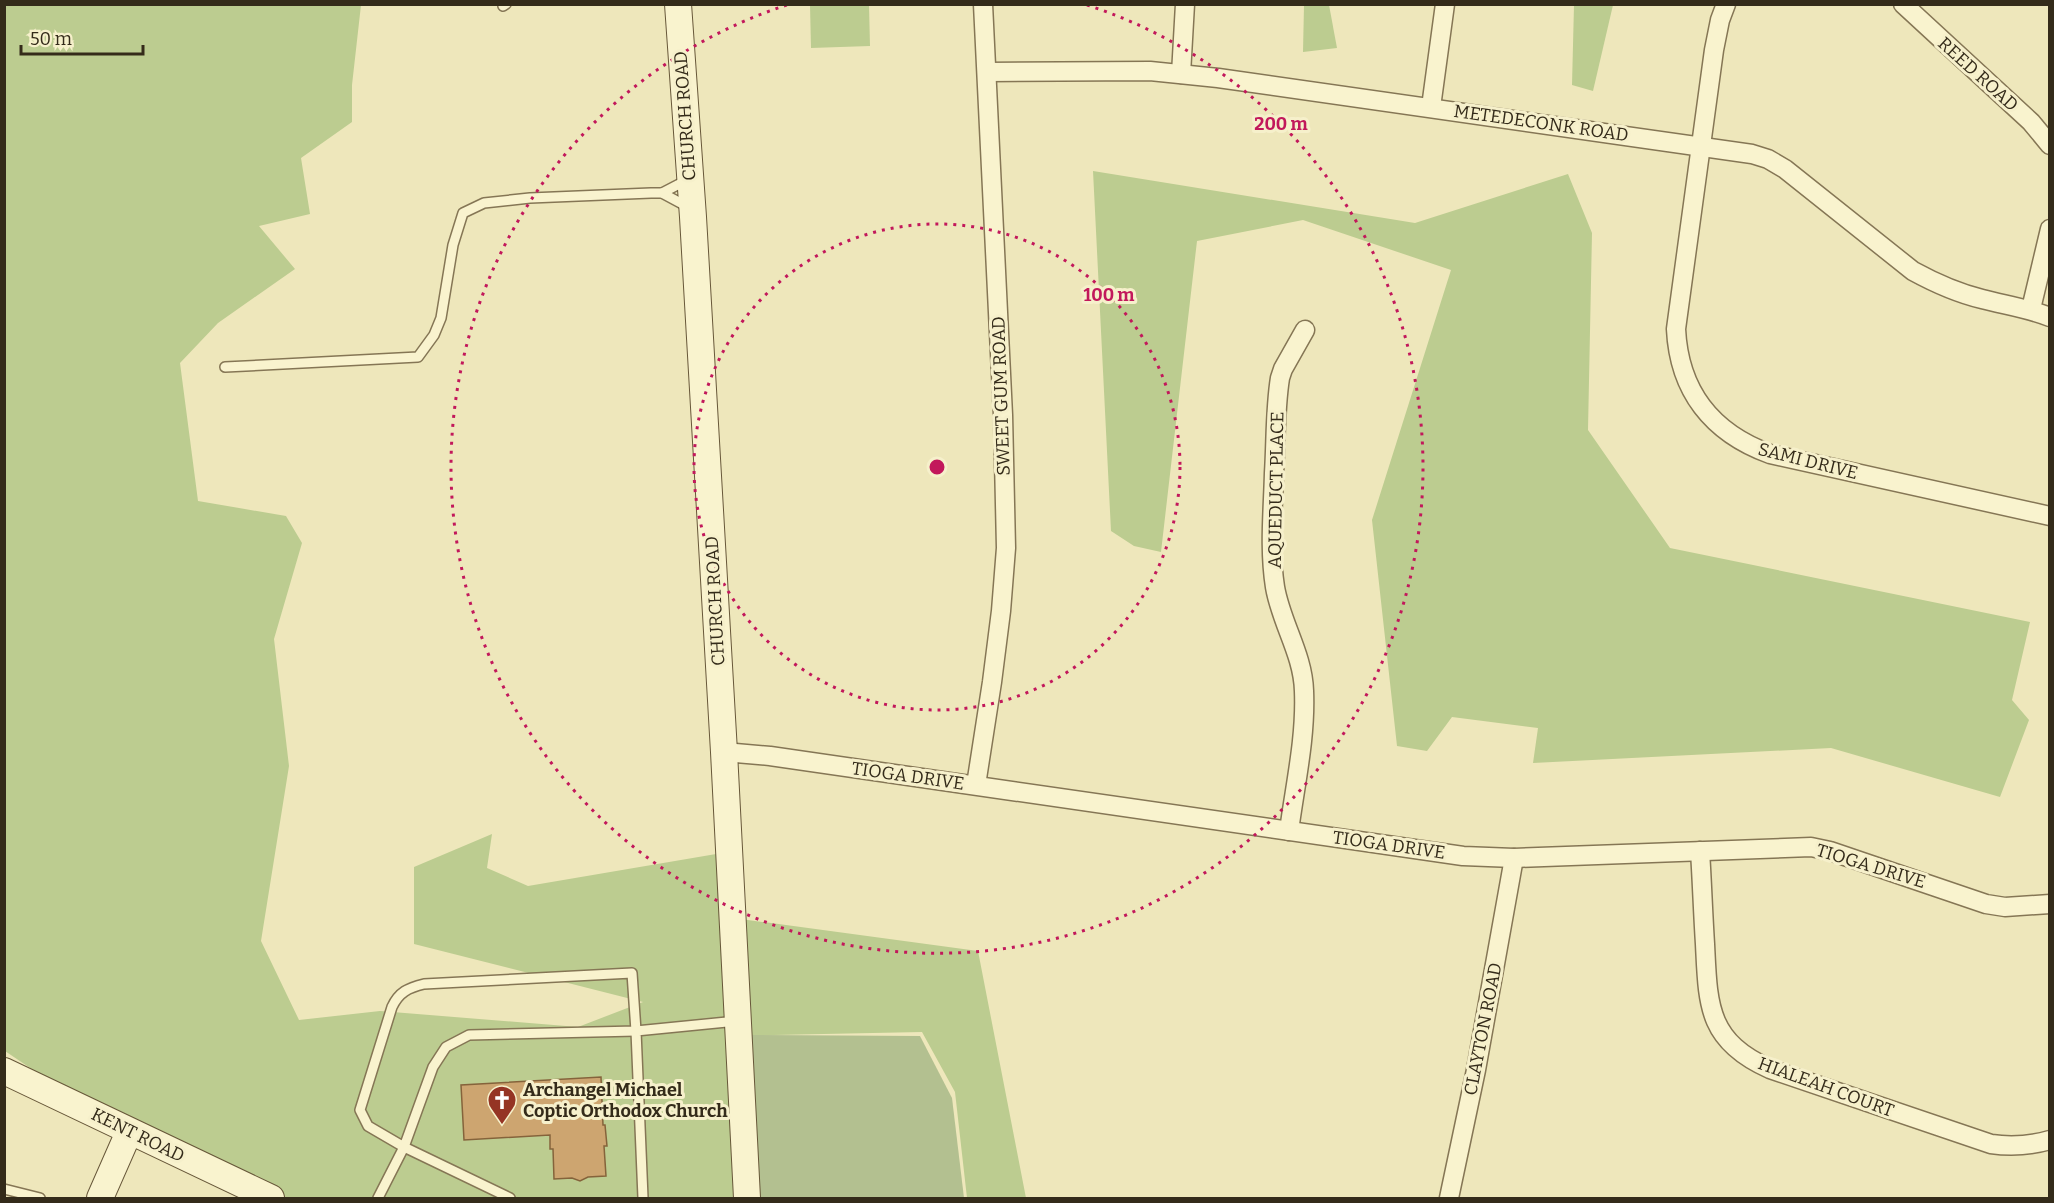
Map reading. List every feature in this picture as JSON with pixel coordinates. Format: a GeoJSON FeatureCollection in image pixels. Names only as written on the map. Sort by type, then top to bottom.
{"type":"FeatureCollection","features":[{"type":"Feature","properties":{"kind":"street","name":"CHURCH ROAD"},"geometry":{"type":"LineString","coordinates":[[678,4],[724,753],[747,1198]]}},
{"type":"Feature","properties":{"kind":"street","name":"SWEET GUM ROAD"},"geometry":{"type":"LineString","coordinates":[[976,785],[995,659],[1006,548],[1003,415],[983,4]]}},
{"type":"Feature","properties":{"kind":"street"},"geometry":{"type":"LineString","coordinates":[[1181,74],[1185,4]]}},
{"type":"Feature","properties":{"kind":"street"},"geometry":{"type":"LineString","coordinates":[[1431,107],[1445,4]]}},
{"type":"Feature","properties":{"kind":"street"},"geometry":{"type":"LineString","coordinates":[[1701,146],[1714,50],[1726,4]]}},
{"type":"Feature","properties":{"kind":"street","name":"REED ROAD"},"geometry":{"type":"LineString","coordinates":[[1903,4],[2031,122],[2042,133],[2049,146]]}},
{"type":"Feature","properties":{"kind":"street","name":"METEDECONK ROAD"},"geometry":{"type":"LineString","coordinates":[[987,72],[1138,71],[1181,74],[1431,107],[1752,154],[1768,159],[1785,169],[1899,261],[1933,282],[1984,300],[2031,309],[2049,317]]}},
{"type":"Feature","properties":{"kind":"street","name":"SAMI DRIVE"},"geometry":{"type":"LineString","coordinates":[[1701,146],[1676,329],[1677,349],[1686,381],[1697,401],[1714,421],[1740,441],[1770,454],[2049,516]]}},
{"type":"Feature","properties":{"kind":"street"},"geometry":{"type":"LineString","coordinates":[[2031,309],[2049,229]]}},
{"type":"Feature","properties":{"kind":"street","name":"AQUEDUCT PLACE"},"geometry":{"type":"LineString","coordinates":[[1289,831],[1304,725],[1304,691],[1298,656],[1275,589],[1272,532],[1280,378],[1305,330]]}},
{"type":"Feature","properties":{"kind":"street","name":"TIOGA DRIVE"},"geometry":{"type":"LineString","coordinates":[[724,753],[770,756],[1463,856],[1514,858],[1811,847],[1830,851],[1986,904],[2005,907],[2049,904]]}},
{"type":"Feature","properties":{"kind":"street","name":"HIALEAH COURT"},"geometry":{"type":"LineString","coordinates":[[1700,850],[1707,996],[1717,1025],[1730,1043],[1742,1054],[1751,1061],[1770,1069],[1992,1144],[2008,1147],[2027,1146],[2049,1140]]}},
{"type":"Feature","properties":{"kind":"street","name":"CLAYTON ROAD"},"geometry":{"type":"LineString","coordinates":[[1449,1198],[1476,1070],[1514,858]]}},
{"type":"Feature","properties":{"kind":"street","name":"KENT ROAD"},"geometry":{"type":"LineString","coordinates":[[4,1071],[271,1198]]}},
{"type":"Feature","properties":{"kind":"street"},"geometry":{"type":"LineString","coordinates":[[100,1198],[129,1132]]}},
{"type":"Feature","properties":{"kind":"lane"},"geometry":{"type":"LineString","coordinates":[[225,367],[418,357],[434,335],[441,318],[453,245],[463,213],[469,208],[484,203],[531,198],[662,193],[690,179]]}},
{"type":"Feature","properties":{"kind":"lane"},"geometry":{"type":"LineString","coordinates":[[662,193],[692,209]]}},
{"type":"Feature","properties":{"kind":"lane"},"geometry":{"type":"LineString","coordinates":[[510,1198],[404,1147],[368,1126],[360,1110],[392,1007],[406,988],[423,984],[632,973],[644,1198]]}},
{"type":"Feature","properties":{"kind":"lane"},"geometry":{"type":"LineString","coordinates":[[378,1198],[404,1147],[433,1067],[446,1047],[469,1035],[636,1031],[737,1021]]}},
{"type":"Feature","properties":{"kind":"lane"},"geometry":{"type":"LineString","coordinates":[[4,1189],[40,1198]]}},
{"type":"Feature","properties":{"kind":"green space"},"geometry":{"type":"Polygon","coordinates":[[[4,5],[361,5],[352,85],[352,122],[301,158],[310,214],[259,226],[295,269],[218,323],[180,363],[198,501],[286,516],[302,543],[274,639],[289,766],[261,941],[299,1020],[380,1011],[578,1027],[643,1002],[414,944],[414,867],[492,834],[487,868],[528,886],[722,853],[726,917],[978,951],[1026,1198],[967,1198],[955,1092],[922,1032],[731,1036],[742,1198],[271,1198],[107,1120],[5,1051],[4,5]]]}},
{"type":"Feature","properties":{"kind":"green space"},"geometry":{"type":"Polygon","coordinates":[[[810,5],[869,5],[870,46],[811,48],[810,5]]]}},
{"type":"Feature","properties":{"kind":"green space"},"geometry":{"type":"Polygon","coordinates":[[[1304,5],[1329,5],[1337,48],[1303,52],[1304,5]]]}},
{"type":"Feature","properties":{"kind":"green space"},"geometry":{"type":"Polygon","coordinates":[[[1574,5],[1613,5],[1593,91],[1572,85],[1574,5]]]}},
{"type":"Feature","properties":{"kind":"green space"},"geometry":{"type":"Polygon","coordinates":[[[1093,171],[1415,223],[1568,174],[1592,233],[1588,430],[1670,548],[2030,622],[2012,700],[2029,720],[2000,797],[1831,748],[1533,763],[1538,728],[1452,717],[1427,751],[1397,746],[1372,520],[1451,270],[1303,220],[1197,241],[1161,552],[1134,546],[1111,531],[1093,171]]]}},
{"type":"Feature","properties":{"kind":"green space"},"geometry":{"type":"Polygon","coordinates":[[[744,1035],[920,1036],[952,1098],[964,1198],[754,1198],[744,1035]]]}},
{"type":"Feature","properties":{"kind":"building","name":"Archangel Michael Coptic Orthodox Church"},"geometry":{"type":"Polygon","coordinates":[[[601,1077],[603,1125],[605,1125],[607,1146],[604,1146],[606,1176],[588,1177],[580,1181],[572,1178],[554,1179],[550,1135],[464,1140],[461,1085],[601,1077]]]}},
{"type":"Feature","properties":{"kind":"place","name":"Archangel Michael Coptic Orthodox Church"},"geometry":{"type":"Point","coordinates":[502,1126]}}]}
